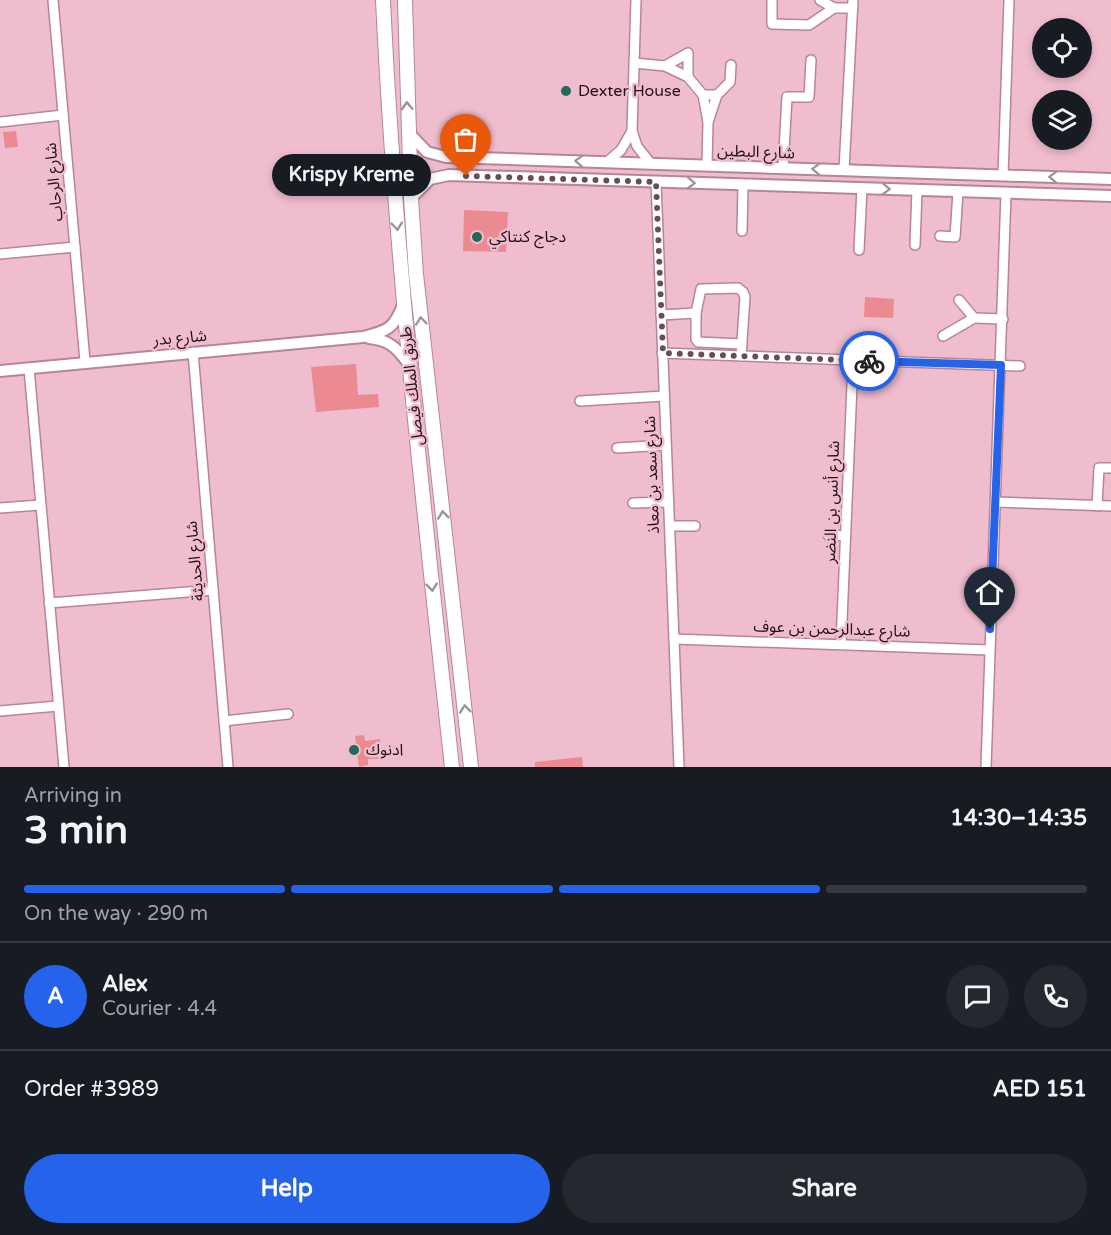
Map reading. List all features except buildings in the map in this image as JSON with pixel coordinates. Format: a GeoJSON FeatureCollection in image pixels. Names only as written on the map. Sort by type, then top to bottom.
{"type":"FeatureCollection","features":[{"type":"Feature","properties":{"kind":"main road","name":"طريق الملك فيصل"},"geometry":{"type":"LineString","coordinates":[[383,0],[390,142],[408,363],[452,767]]}},
{"type":"Feature","properties":{"kind":"main road","name":"طريق الملك فيصل"},"geometry":{"type":"LineString","coordinates":[[405,0],[408,132],[418,297],[471,767]]}},
{"type":"Feature","properties":{"kind":"street","name":"شارع الرحاب"},"geometry":{"type":"LineString","coordinates":[[53,0],[85,362]]}},
{"type":"Feature","properties":{"kind":"street"},"geometry":{"type":"LineString","coordinates":[[636,0],[632,130],[637,146],[651,164]]}},
{"type":"Feature","properties":{"kind":"street"},"geometry":{"type":"LineString","coordinates":[[772,0],[772,24],[809,25],[834,8],[853,4],[844,170]]}},
{"type":"Feature","properties":{"kind":"street"},"geometry":{"type":"LineString","coordinates":[[820,0],[834,8]]}},
{"type":"Feature","properties":{"kind":"street"},"geometry":{"type":"LineString","coordinates":[[1003,176],[1009,0]]}},
{"type":"Feature","properties":{"kind":"street"},"geometry":{"type":"LineString","coordinates":[[665,66],[688,53],[688,77]]}},
{"type":"Feature","properties":{"kind":"street"},"geometry":{"type":"LineString","coordinates":[[783,168],[787,97],[809,97],[812,60]]}},
{"type":"Feature","properties":{"kind":"street"},"geometry":{"type":"LineString","coordinates":[[634,63],[665,66],[688,77],[703,94],[708,122],[707,165]]}},
{"type":"Feature","properties":{"kind":"street"},"geometry":{"type":"LineString","coordinates":[[708,122],[717,95],[730,82],[731,65]]}},
{"type":"Feature","properties":{"kind":"street"},"geometry":{"type":"LineString","coordinates":[[703,94],[717,95]]}},
{"type":"Feature","properties":{"kind":"street"},"geometry":{"type":"LineString","coordinates":[[0,122],[63,115]]}},
{"type":"Feature","properties":{"kind":"street"},"geometry":{"type":"LineString","coordinates":[[607,162],[621,150],[632,130]]}},
{"type":"Feature","properties":{"kind":"street","name":"شارع البطين"},"geometry":{"type":"LineString","coordinates":[[408,132],[417,144],[433,154],[507,159],[1111,179]]}},
{"type":"Feature","properties":{"kind":"street"},"geometry":{"type":"LineString","coordinates":[[500,177],[500,168],[507,159]]}},
{"type":"Feature","properties":{"kind":"street"},"geometry":{"type":"LineString","coordinates":[[742,231],[743,185],[756,176],[760,167]]}},
{"type":"Feature","properties":{"kind":"street","name":"شارع البطين"},"geometry":{"type":"LineString","coordinates":[[411,198],[424,183],[436,177],[500,177],[1111,196]]}},
{"type":"Feature","properties":{"kind":"street","name":"شارع سعد بن معاذ"},"geometry":{"type":"LineString","coordinates":[[656,182],[679,767]]}},
{"type":"Feature","properties":{"kind":"street"},"geometry":{"type":"LineString","coordinates":[[859,250],[862,188]]}},
{"type":"Feature","properties":{"kind":"street"},"geometry":{"type":"LineString","coordinates":[[915,245],[917,190]]}},
{"type":"Feature","properties":{"kind":"street"},"geometry":{"type":"LineString","coordinates":[[940,236],[955,237],[958,192]]}},
{"type":"Feature","properties":{"kind":"street"},"geometry":{"type":"LineString","coordinates":[[986,767],[1006,193]]}},
{"type":"Feature","properties":{"kind":"street"},"geometry":{"type":"LineString","coordinates":[[0,254],[75,247]]}},
{"type":"Feature","properties":{"kind":"street"},"geometry":{"type":"LineString","coordinates":[[741,356],[742,344],[743,292],[738,288],[701,289],[694,333],[698,342],[742,344]]}},
{"type":"Feature","properties":{"kind":"street"},"geometry":{"type":"LineString","coordinates":[[959,300],[974,318]]}},
{"type":"Feature","properties":{"kind":"street","name":"شارع بدر"},"geometry":{"type":"LineString","coordinates":[[0,370],[363,337],[382,332],[396,323],[403,304]]}},
{"type":"Feature","properties":{"kind":"street"},"geometry":{"type":"LineString","coordinates":[[661,315],[696,313]]}},
{"type":"Feature","properties":{"kind":"street"},"geometry":{"type":"LineString","coordinates":[[943,339],[974,318],[1003,319]]}},
{"type":"Feature","properties":{"kind":"street","name":"شارع بدر"},"geometry":{"type":"LineString","coordinates":[[363,337],[383,340],[394,345],[408,363]]}},
{"type":"Feature","properties":{"kind":"street","name":"شارع الحديثة"},"geometry":{"type":"LineString","coordinates":[[193,352],[228,767]]}},
{"type":"Feature","properties":{"kind":"street"},"geometry":{"type":"LineString","coordinates":[[663,353],[1020,366]]}},
{"type":"Feature","properties":{"kind":"street","name":"شارع أنس بن النضر"},"geometry":{"type":"LineString","coordinates":[[841,644],[853,361]]}},
{"type":"Feature","properties":{"kind":"street"},"geometry":{"type":"LineString","coordinates":[[29,368],[64,767]]}},
{"type":"Feature","properties":{"kind":"street"},"geometry":{"type":"LineString","coordinates":[[580,401],[664,396]]}},
{"type":"Feature","properties":{"kind":"street"},"geometry":{"type":"LineString","coordinates":[[617,448],[666,445]]}},
{"type":"Feature","properties":{"kind":"street"},"geometry":{"type":"LineString","coordinates":[[1097,506],[1099,468],[1111,468]]}},
{"type":"Feature","properties":{"kind":"street"},"geometry":{"type":"LineString","coordinates":[[633,503],[669,502]]}},
{"type":"Feature","properties":{"kind":"street"},"geometry":{"type":"LineString","coordinates":[[996,502],[1111,506]]}},
{"type":"Feature","properties":{"kind":"street"},"geometry":{"type":"LineString","coordinates":[[0,508],[40,505]]}},
{"type":"Feature","properties":{"kind":"street"},"geometry":{"type":"LineString","coordinates":[[670,526],[695,526]]}},
{"type":"Feature","properties":{"kind":"street"},"geometry":{"type":"LineString","coordinates":[[828,535],[845,536]]}},
{"type":"Feature","properties":{"kind":"street"},"geometry":{"type":"LineString","coordinates":[[49,603],[213,590]]}},
{"type":"Feature","properties":{"kind":"street","name":"شارع عبدالرحمن بن عوف"},"geometry":{"type":"LineString","coordinates":[[674,639],[989,650]]}},
{"type":"Feature","properties":{"kind":"street"},"geometry":{"type":"LineString","coordinates":[[0,711],[58,706]]}},
{"type":"Feature","properties":{"kind":"street"},"geometry":{"type":"LineString","coordinates":[[224,721],[288,714]]}},
{"type":"Feature","properties":{"kind":"way so far"},"geometry":{"type":"LineString","coordinates":[[466,176],[656,182],[663,353],[869,361]]}},
{"type":"Feature","properties":{"kind":"place","name":"Dexter House"},"geometry":{"type":"Point","coordinates":[566,91]}},
{"type":"Feature","properties":{"kind":"place","name":"Krispy Kreme"},"geometry":{"type":"Point","coordinates":[466,176]}},
{"type":"Feature","properties":{"kind":"place","name":"دجاج كنتاكي"},"geometry":{"type":"Point","coordinates":[477,237]}},
{"type":"Feature","properties":{"kind":"place","name":"ادنوك"},"geometry":{"type":"Point","coordinates":[354,750]}},
{"type":"Feature","properties":{"kind":"route"},"geometry":{"type":"LineString","coordinates":[[869,361],[1001,365],[990,629]]}}]}
